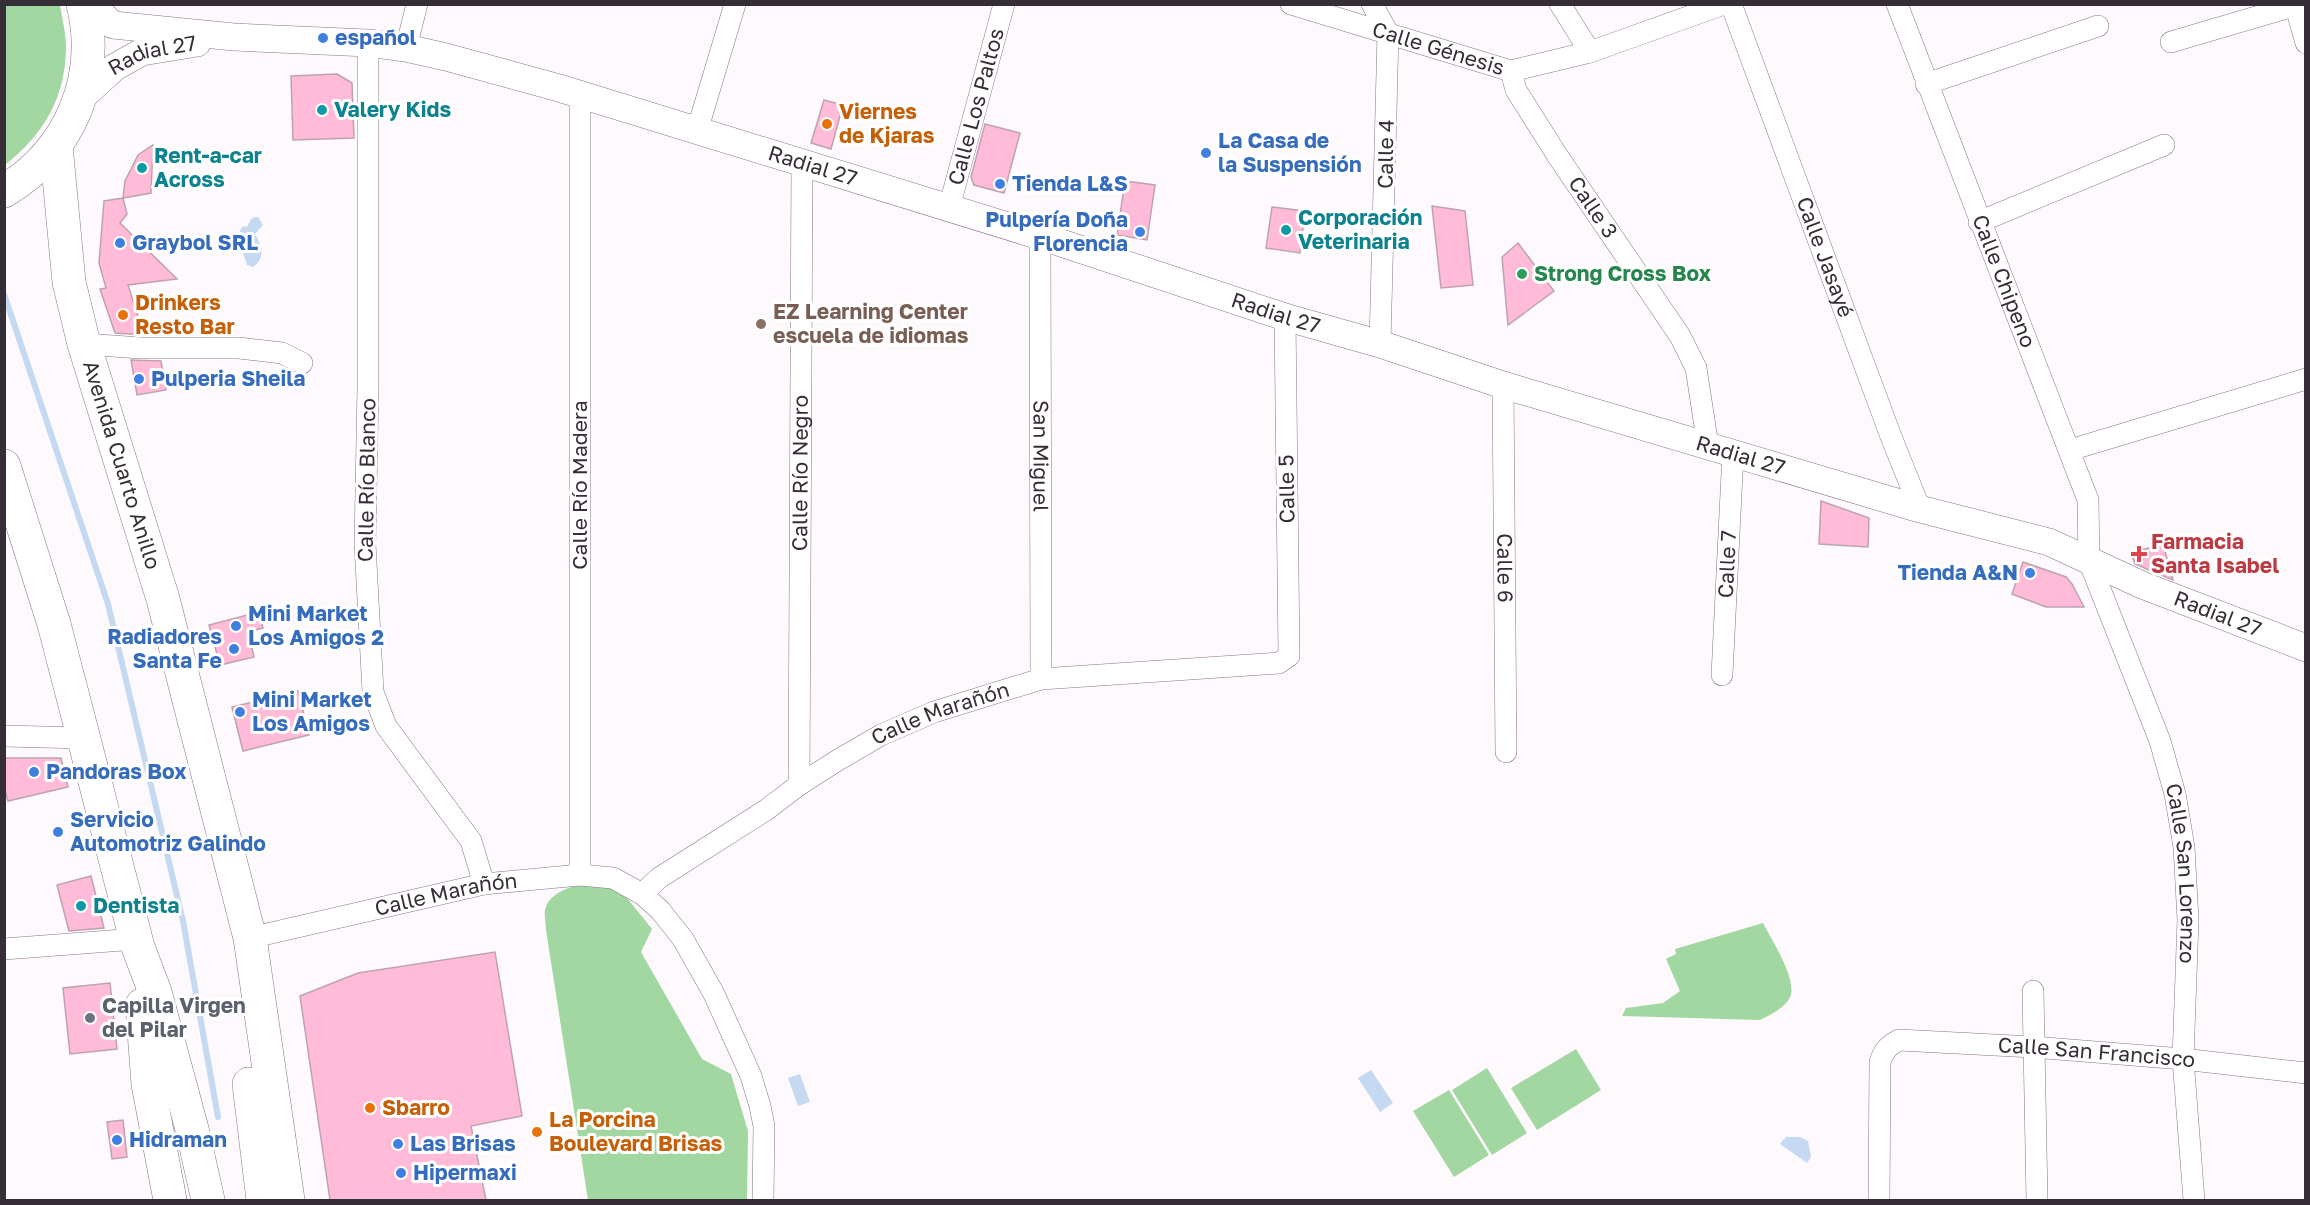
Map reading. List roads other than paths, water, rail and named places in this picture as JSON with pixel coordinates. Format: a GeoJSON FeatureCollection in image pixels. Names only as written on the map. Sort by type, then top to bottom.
{"type":"FeatureCollection","features":[{"type":"Feature","properties":{"kind":"highway"},"geometry":{"type":"LineString","coordinates":[[4,191],[32,172],[56,146],[81,98],[87,72],[89,45],[83,4]]}},
{"type":"Feature","properties":{"kind":"highway","name":"Avenida Cuarto Anillo"},"geometry":{"type":"LineString","coordinates":[[56,146],[69,282],[84,344],[163,598],[250,938],[288,1200]]}},
{"type":"Feature","properties":{"kind":"highway"},"geometry":{"type":"LineString","coordinates":[[4,466],[54,624],[137,943],[155,992],[192,1129],[208,1200]]}},
{"type":"Feature","properties":{"kind":"highway","name":"Avenida Cuarto Anillo"},"geometry":{"type":"LineString","coordinates":[[209,779],[223,914],[245,1048],[263,1200]]}},
{"type":"Feature","properties":{"kind":"highway"},"geometry":{"type":"LineString","coordinates":[[137,943],[148,1084],[170,1200]]}},
{"type":"Feature","properties":{"kind":"street","name":"Radial 27"},"geometry":{"type":"LineString","coordinates":[[92,4],[113,25],[234,37],[368,42],[406,48],[537,82],[1040,236],[1503,385],[1920,509],[2049,542],[2142,585],[2306,648]]}},
{"type":"Feature","properties":{"kind":"street"},"geometry":{"type":"LineString","coordinates":[[406,48],[417,4]]}},
{"type":"Feature","properties":{"kind":"street"},"geometry":{"type":"LineString","coordinates":[[697,131],[735,4]]}},
{"type":"Feature","properties":{"kind":"street","name":"Calle Los Paltos"},"geometry":{"type":"LineString","coordinates":[[949,208],[1004,4]]}},
{"type":"Feature","properties":{"kind":"street","name":"Calle Génesis"},"geometry":{"type":"LineString","coordinates":[[1292,4],[1511,71],[1590,52],[1724,4]]}},
{"type":"Feature","properties":{"kind":"street"},"geometry":{"type":"LineString","coordinates":[[1372,4],[1388,33]]}},
{"type":"Feature","properties":{"kind":"street"},"geometry":{"type":"LineString","coordinates":[[1560,4],[1590,52]]}},
{"type":"Feature","properties":{"kind":"street","name":"Calle Jasayé"},"geometry":{"type":"LineString","coordinates":[[1731,4],[1890,434],[1920,509]]}},
{"type":"Feature","properties":{"kind":"street","name":"Calle Chipeno"},"geometry":{"type":"LineString","coordinates":[[1897,4],[1979,222],[2088,500],[2088,561]]}},
{"type":"Feature","properties":{"kind":"street"},"geometry":{"type":"LineString","coordinates":[[2171,42],[2299,16]]}},
{"type":"Feature","properties":{"kind":"street"},"geometry":{"type":"LineString","coordinates":[[1926,84],[2098,26]]}},
{"type":"Feature","properties":{"kind":"street","name":"Calle 4"},"geometry":{"type":"LineString","coordinates":[[1380,344],[1388,33]]}},
{"type":"Feature","properties":{"kind":"street","name":"Radial 27"},"geometry":{"type":"LineString","coordinates":[[81,98],[115,67],[142,51],[234,37]]}},
{"type":"Feature","properties":{"kind":"street","name":"Calle Río Blanco"},"geometry":{"type":"LineString","coordinates":[[368,42],[368,387],[365,544],[373,692],[386,726],[471,841],[484,884]]}},
{"type":"Feature","properties":{"kind":"street","name":"Calle 3"},"geometry":{"type":"LineString","coordinates":[[1511,71],[1516,90],[1557,155],[1680,336],[1696,368],[1720,449]]}},
{"type":"Feature","properties":{"kind":"street","name":"Calle Río Madera"},"geometry":{"type":"LineString","coordinates":[[580,96],[580,875]]}},
{"type":"Feature","properties":{"kind":"street"},"geometry":{"type":"LineString","coordinates":[[1979,222],[2164,145]]}},
{"type":"Feature","properties":{"kind":"street","name":"Calle Río Negro"},"geometry":{"type":"LineString","coordinates":[[799,784],[802,162]]}},
{"type":"Feature","properties":{"kind":"street","name":"San Miguel"},"geometry":{"type":"LineString","coordinates":[[1040,236],[1041,679]]}},
{"type":"Feature","properties":{"kind":"street","name":"Calle 5"},"geometry":{"type":"LineString","coordinates":[[1286,317],[1289,656],[1286,660]]}},
{"type":"Feature","properties":{"kind":"street"},"geometry":{"type":"LineString","coordinates":[[84,344],[141,348],[239,348],[282,353],[302,363]]}},
{"type":"Feature","properties":{"kind":"street"},"geometry":{"type":"LineString","coordinates":[[2070,450],[2306,379]]}},
{"type":"Feature","properties":{"kind":"street","name":"Calle 6"},"geometry":{"type":"LineString","coordinates":[[1503,385],[1506,752]]}},
{"type":"Feature","properties":{"kind":"street","name":"Calle 7"},"geometry":{"type":"LineString","coordinates":[[1720,449],[1722,675]]}},
{"type":"Feature","properties":{"kind":"street","name":"Calle San Lorenzo"},"geometry":{"type":"LineString","coordinates":[[2088,561],[2160,741],[2175,794],[2184,847],[2188,920],[2184,1059],[2193,1200]]}},
{"type":"Feature","properties":{"kind":"street","name":"Calle Marañón"},"geometry":{"type":"LineString","coordinates":[[642,894],[659,878],[766,810],[799,784],[881,735],[934,712],[1041,679],[1279,663],[1286,660]]}},
{"type":"Feature","properties":{"kind":"street"},"geometry":{"type":"LineString","coordinates":[[4,736],[84,738]]}},
{"type":"Feature","properties":{"kind":"street","name":"Calle Marañón"},"geometry":{"type":"LineString","coordinates":[[250,938],[484,884],[580,875],[613,878],[642,894],[660,910],[683,939],[714,994],[751,1076],[760,1106],[764,1126],[763,1200]]}},
{"type":"Feature","properties":{"kind":"street"},"geometry":{"type":"LineString","coordinates":[[4,949],[137,943]]}},
{"type":"Feature","properties":{"kind":"street"},"geometry":{"type":"LineString","coordinates":[[2033,991],[2037,1200]]}},
{"type":"Feature","properties":{"kind":"street","name":"Calle San Francisco"},"geometry":{"type":"LineString","coordinates":[[1879,1200],[1880,1062],[1888,1046],[1899,1040],[2033,1047],[2184,1059],[2306,1073]]}},
{"type":"Feature","properties":{"kind":"water"},"geometry":{"type":"Polygon","coordinates":[[[258,217],[263,225],[255,234],[262,251],[260,260],[253,267],[247,265],[239,234],[241,229],[244,226],[247,227],[251,219],[258,217]]]}},
{"type":"Feature","properties":{"kind":"water"},"geometry":{"type":"Polygon","coordinates":[[[1371,1070],[1393,1103],[1380,1112],[1358,1078],[1371,1070]]]}},
{"type":"Feature","properties":{"kind":"water"},"geometry":{"type":"Polygon","coordinates":[[[800,1074],[810,1102],[798,1106],[788,1078],[800,1074]]]}},
{"type":"Feature","properties":{"kind":"water"},"geometry":{"type":"Polygon","coordinates":[[[1786,1137],[1800,1137],[1808,1141],[1811,1157],[1807,1163],[1780,1144],[1786,1137]]]}},
{"type":"Feature","properties":{"kind":"waterway"},"geometry":{"type":"LineString","coordinates":[[4,294],[108,604],[183,921],[218,1117]]}},
{"type":"Feature","properties":{"kind":"place","name":"español"},"geometry":{"type":"Point","coordinates":[323,38]}},
{"type":"Feature","properties":{"kind":"place","name":"Valery Kids"},"geometry":{"type":"Point","coordinates":[322,110]}},
{"type":"Feature","properties":{"kind":"place","name":"Viernes de Kjaras"},"geometry":{"type":"Point","coordinates":[827,124]}},
{"type":"Feature","properties":{"kind":"place","name":"La Casa de la Suspensión"},"geometry":{"type":"Point","coordinates":[1206,153]}},
{"type":"Feature","properties":{"kind":"place","name":"Rent-a-car Across"},"geometry":{"type":"Point","coordinates":[142,168]}},
{"type":"Feature","properties":{"kind":"place","name":"Tienda L&S"},"geometry":{"type":"Point","coordinates":[1000,184]}},
{"type":"Feature","properties":{"kind":"place","name":"Corporación Veterinaria"},"geometry":{"type":"Point","coordinates":[1286,230]}},
{"type":"Feature","properties":{"kind":"place","name":"Pulpería Doña Florencia"},"geometry":{"type":"Point","coordinates":[1140,232]}},
{"type":"Feature","properties":{"kind":"place","name":"Graybol SRL"},"geometry":{"type":"Point","coordinates":[120,243]}},
{"type":"Feature","properties":{"kind":"place","name":"Strong Cross Box"},"geometry":{"type":"Point","coordinates":[1522,274]}},
{"type":"Feature","properties":{"kind":"place","name":"Drinkers Resto Bar"},"geometry":{"type":"Point","coordinates":[123,315]}},
{"type":"Feature","properties":{"kind":"place","name":"EZ Learning Center escuela de idiomas"},"geometry":{"type":"Point","coordinates":[761,324]}},
{"type":"Feature","properties":{"kind":"place","name":"Pulperia Sheila"},"geometry":{"type":"Point","coordinates":[139,379]}},
{"type":"Feature","properties":{"kind":"place","name":"Farmacia Santa Isabel"},"geometry":{"type":"Point","coordinates":[2139,554]}},
{"type":"Feature","properties":{"kind":"place","name":"Tienda A&N"},"geometry":{"type":"Point","coordinates":[2030,573]}},
{"type":"Feature","properties":{"kind":"place","name":"Mini Market Los Amigos 2"},"geometry":{"type":"Point","coordinates":[236,626]}},
{"type":"Feature","properties":{"kind":"place","name":"Radiadores Santa Fe"},"geometry":{"type":"Point","coordinates":[234,649]}},
{"type":"Feature","properties":{"kind":"place","name":"Mini Market Los Amigos"},"geometry":{"type":"Point","coordinates":[240,712]}},
{"type":"Feature","properties":{"kind":"place","name":"Pandoras Box"},"geometry":{"type":"Point","coordinates":[34,772]}},
{"type":"Feature","properties":{"kind":"place","name":"Servicio Automotriz Galindo"},"geometry":{"type":"Point","coordinates":[58,832]}},
{"type":"Feature","properties":{"kind":"place","name":"Dentista"},"geometry":{"type":"Point","coordinates":[81,906]}},
{"type":"Feature","properties":{"kind":"place","name":"Capilla Virgen del Pilar"},"geometry":{"type":"Point","coordinates":[90,1018]}},
{"type":"Feature","properties":{"kind":"place","name":"Sbarro"},"geometry":{"type":"Point","coordinates":[370,1108]}},
{"type":"Feature","properties":{"kind":"place","name":"La Porcina Boulevard Brisas"},"geometry":{"type":"Point","coordinates":[537,1132]}},
{"type":"Feature","properties":{"kind":"place","name":"Hidraman"},"geometry":{"type":"Point","coordinates":[117,1140]}},
{"type":"Feature","properties":{"kind":"place","name":"Las Brisas"},"geometry":{"type":"Point","coordinates":[398,1144]}},
{"type":"Feature","properties":{"kind":"place","name":"Hipermaxi"},"geometry":{"type":"Point","coordinates":[401,1173]}}]}
